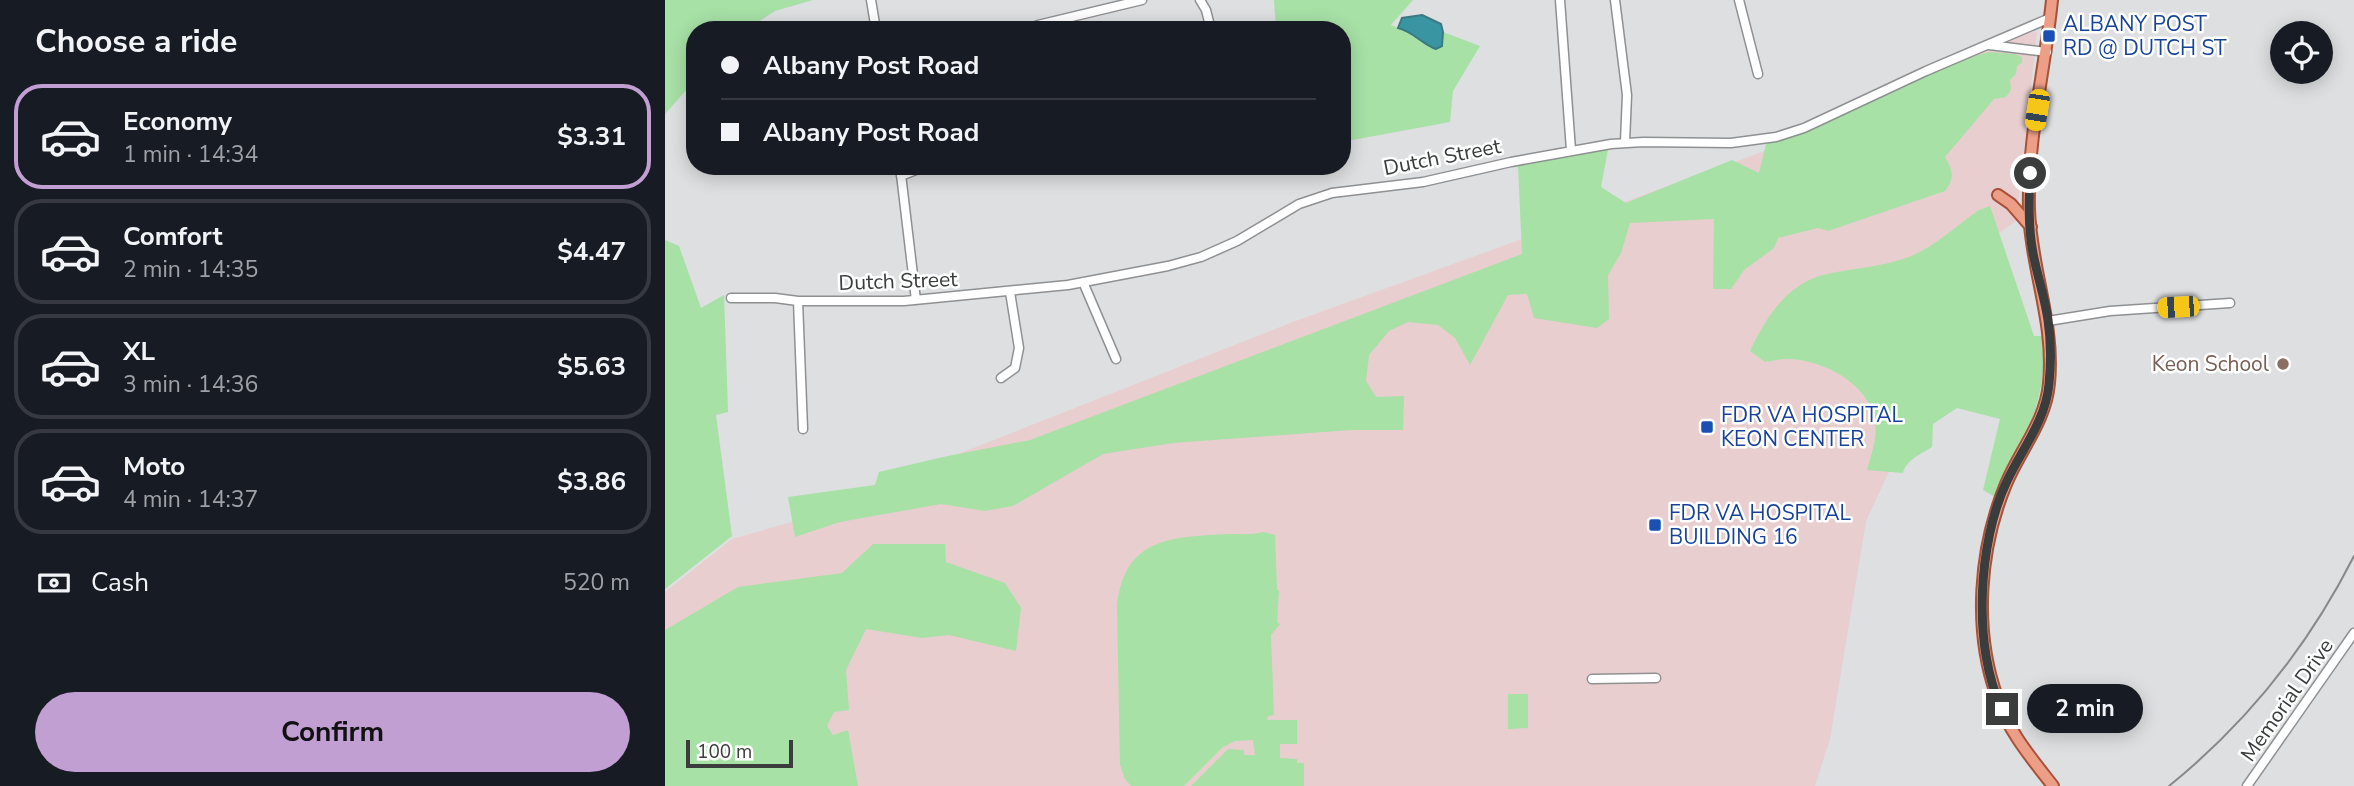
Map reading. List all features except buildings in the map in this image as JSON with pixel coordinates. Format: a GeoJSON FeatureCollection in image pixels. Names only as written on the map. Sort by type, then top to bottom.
{"type":"FeatureCollection","features":[{"type":"Feature","properties":{"kind":"main road"},"geometry":{"type":"LineString","coordinates":[[2052,0],[2047,52],[2031,153],[2032,251],[2048,321],[2048,395],[2037,426],[2007,482],[1993,521],[1987,547],[1983,599],[1985,646],[1997,699],[2013,730],[2053,786]]}},
{"type":"Feature","properties":{"kind":"main road"},"geometry":{"type":"LineString","coordinates":[[1998,195],[2011,204],[2031,227]]}},
{"type":"Feature","properties":{"kind":"street"},"geometry":{"type":"LineString","coordinates":[[871,0],[874,21]]}},
{"type":"Feature","properties":{"kind":"street"},"geometry":{"type":"LineString","coordinates":[[1055,21],[1142,0]]}},
{"type":"Feature","properties":{"kind":"street"},"geometry":{"type":"LineString","coordinates":[[1200,0],[1209,21]]}},
{"type":"Feature","properties":{"kind":"street"},"geometry":{"type":"LineString","coordinates":[[1560,0],[1571,150]]}},
{"type":"Feature","properties":{"kind":"street"},"geometry":{"type":"LineString","coordinates":[[1615,0],[1627,95],[1625,142]]}},
{"type":"Feature","properties":{"kind":"street"},"geometry":{"type":"LineString","coordinates":[[1739,0],[1758,74]]}},
{"type":"Feature","properties":{"kind":"street","name":"Dutch Street"},"geometry":{"type":"LineString","coordinates":[[731,298],[798,301],[916,300],[1010,292],[1168,266],[1201,257],[1237,241],[1292,207],[1348,190],[1423,182],[1571,150],[1625,142],[1731,143],[1784,135],[1963,54],[1989,45],[1998,38],[2050,18]]}},
{"type":"Feature","properties":{"kind":"street"},"geometry":{"type":"LineString","coordinates":[[1989,45],[2047,52]]}},
{"type":"Feature","properties":{"kind":"street"},"geometry":{"type":"LineString","coordinates":[[901,175],[916,300]]}},
{"type":"Feature","properties":{"kind":"street"},"geometry":{"type":"LineString","coordinates":[[1083,282],[1116,359]]}},
{"type":"Feature","properties":{"kind":"street"},"geometry":{"type":"LineString","coordinates":[[1001,378],[1015,368],[1019,348],[1010,292]]}},
{"type":"Feature","properties":{"kind":"street"},"geometry":{"type":"LineString","coordinates":[[798,301],[803,429]]}},
{"type":"Feature","properties":{"kind":"street"},"geometry":{"type":"LineString","coordinates":[[2048,321],[2110,311],[2230,303]]}},
{"type":"Feature","properties":{"kind":"street","name":"Memorial Drive"},"geometry":{"type":"LineString","coordinates":[[2247,786],[2268,760],[2354,633]]}},
{"type":"Feature","properties":{"kind":"street"},"geometry":{"type":"LineString","coordinates":[[1592,679],[1656,678]]}},
{"type":"Feature","properties":{"kind":"shaded area"},"geometry":{"type":"Polygon","coordinates":[[[2037,32],[2016,221],[1954,266],[1914,418],[1866,521],[1830,739],[1815,786],[687,786],[665,759],[665,592],[732,539],[792,522],[814,507],[943,460],[1293,322],[1779,146],[2024,33],[2037,32]]]}},
{"type":"Feature","properties":{"kind":"green space"},"geometry":{"type":"Polygon","coordinates":[[[665,0],[813,0],[775,11],[760,21],[686,21],[686,90],[665,114],[665,0]]]}},
{"type":"Feature","properties":{"kind":"green space"},"geometry":{"type":"Polygon","coordinates":[[[1274,0],[1413,0],[1391,25],[1418,36],[1429,47],[1442,46],[1443,32],[1480,46],[1453,91],[1450,122],[1351,140],[1351,21],[1275,21],[1274,0]]]}},
{"type":"Feature","properties":{"kind":"green space"},"geometry":{"type":"Polygon","coordinates":[[[1989,52],[2015,54],[2022,57],[2022,63],[2017,66],[2016,74],[2010,80],[2011,90],[2006,97],[1994,99],[1945,157],[1952,174],[1945,191],[1828,231],[1818,228],[1778,238],[1774,248],[1744,270],[1731,289],[1713,289],[1714,219],[1630,223],[1621,253],[1608,275],[1609,319],[1597,328],[1534,318],[1527,294],[1508,295],[1470,365],[1455,338],[1438,325],[1408,322],[1389,331],[1369,355],[1366,381],[1376,397],[1404,396],[1403,430],[1351,430],[1173,443],[1103,454],[1013,506],[985,511],[941,504],[840,522],[795,537],[788,497],[875,485],[879,472],[1030,440],[1522,254],[1518,166],[1608,149],[1601,187],[1626,203],[1732,160],[1759,173],[1766,144],[1821,125],[1949,66],[1989,52]]]}},
{"type":"Feature","properties":{"kind":"green space"},"geometry":{"type":"Polygon","coordinates":[[[1990,206],[2034,336],[2043,336],[2042,382],[2038,402],[2024,438],[1995,497],[1983,490],[2000,419],[1957,408],[1933,424],[1932,447],[1911,461],[1903,473],[1867,470],[1876,427],[1871,407],[1864,395],[1842,376],[1814,363],[1786,359],[1765,362],[1750,351],[1771,314],[1800,285],[1827,274],[1886,263],[1916,254],[1979,210],[1990,206]]]}},
{"type":"Feature","properties":{"kind":"green space"},"geometry":{"type":"Polygon","coordinates":[[[665,240],[679,246],[701,308],[724,295],[728,412],[716,415],[732,536],[665,589],[665,240]]]}},
{"type":"Feature","properties":{"kind":"green space"},"geometry":{"type":"Polygon","coordinates":[[[1263,532],[1275,535],[1279,591],[1277,622],[1280,624],[1271,635],[1274,715],[1268,716],[1267,720],[1297,720],[1297,744],[1280,744],[1280,758],[1297,759],[1297,763],[1304,763],[1304,786],[1191,786],[1228,749],[1244,750],[1244,755],[1255,755],[1253,740],[1235,741],[1223,747],[1184,786],[1131,786],[1120,765],[1117,607],[1122,584],[1130,566],[1141,553],[1171,540],[1263,532]]]}},
{"type":"Feature","properties":{"kind":"green space"},"geometry":{"type":"Polygon","coordinates":[[[873,544],[945,544],[946,562],[1005,583],[1021,608],[1016,651],[949,635],[922,638],[866,629],[846,670],[849,710],[834,712],[827,726],[833,735],[848,730],[858,786],[665,786],[665,630],[738,587],[842,573],[873,544]]]}},
{"type":"Feature","properties":{"kind":"green space"},"geometry":{"type":"Polygon","coordinates":[[[1508,694],[1528,694],[1528,728],[1508,729],[1508,694]]]}},
{"type":"Feature","properties":{"kind":"water"},"geometry":{"type":"Polygon","coordinates":[[[1422,15],[1441,24],[1442,46],[1436,49],[1398,28],[1402,18],[1422,15]]]}},
{"type":"Feature","properties":{"kind":"railway"},"geometry":{"type":"LineString","coordinates":[[2169,786],[2224,736],[2274,681],[2317,621],[2354,556]]}},
{"type":"Feature","properties":{"kind":"place","name":"ALBANY POST RD @ DUTCH ST"},"geometry":{"type":"Point","coordinates":[2049,36]}},
{"type":"Feature","properties":{"kind":"place","name":"Keon School"},"geometry":{"type":"Point","coordinates":[2283,364]}},
{"type":"Feature","properties":{"kind":"place","name":"FDR VA HOSPITAL KEON CENTER"},"geometry":{"type":"Point","coordinates":[1707,427]}},
{"type":"Feature","properties":{"kind":"place","name":"FDR VA HOSPITAL BUILDING 16"},"geometry":{"type":"Point","coordinates":[1655,525]}},
{"type":"Feature","properties":{"kind":"route"},"geometry":{"type":"LineString","coordinates":[[2002,709],[1997,699],[1985,646],[1983,599],[1987,547],[2007,482],[2041,417],[2048,395],[2050,370],[2048,321],[2032,251],[2030,173]]}}]}
